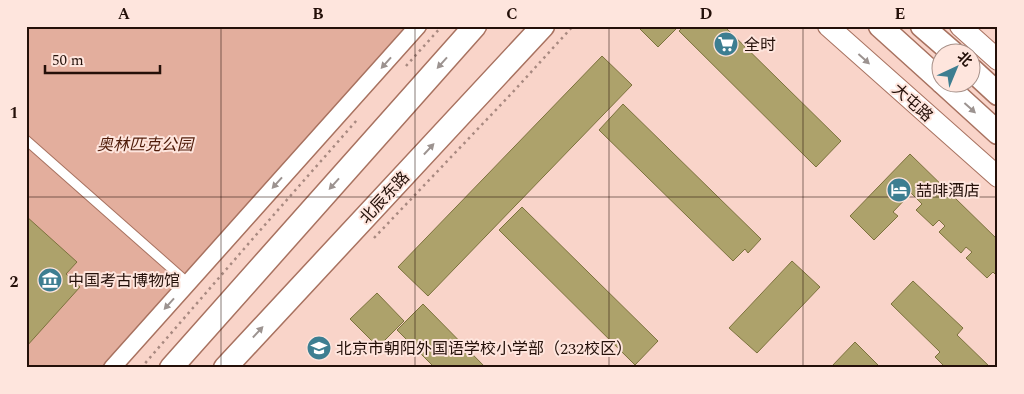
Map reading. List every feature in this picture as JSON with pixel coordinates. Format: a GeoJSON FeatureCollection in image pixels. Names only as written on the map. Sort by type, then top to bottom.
{"type":"FeatureCollection","features":[{"type":"Feature","properties":{"kind":"main road"},"geometry":{"type":"LineString","coordinates":[[171,368],[475,26]]}},
{"type":"Feature","properties":{"kind":"main road","name":"北辰东路"},"geometry":{"type":"LineString","coordinates":[[225,368],[543,26]]}},
{"type":"Feature","properties":{"kind":"main road","name":"大屯路"},"geometry":{"type":"LineString","coordinates":[[880,26],[932,73]]}},
{"type":"Feature","properties":{"kind":"main road"},"geometry":{"type":"LineString","coordinates":[[922,26],[940,42]]}},
{"type":"Feature","properties":{"kind":"main road"},"geometry":{"type":"LineString","coordinates":[[982,79],[998,94]]}},
{"type":"Feature","properties":{"kind":"main road","name":"大屯路"},"geometry":{"type":"LineString","coordinates":[[953,92],[998,133]]}},
{"type":"Feature","properties":{"kind":"street"},"geometry":{"type":"LineString","coordinates":[[112,368],[418,26]]}},
{"type":"Feature","properties":{"kind":"street","name":"大屯路"},"geometry":{"type":"LineString","coordinates":[[828,26],[998,177]]}},
{"type":"Feature","properties":{"kind":"street"},"geometry":{"type":"LineString","coordinates":[[960,26],[997,58]]}},
{"type":"Feature","properties":{"kind":"lane"},"geometry":{"type":"LineString","coordinates":[[26,140],[188,283]]}},
{"type":"Feature","properties":{"kind":"path"},"geometry":{"type":"LineString","coordinates":[[404,68],[442,26]]}},
{"type":"Feature","properties":{"kind":"path"},"geometry":{"type":"LineString","coordinates":[[374,238],[573,26]]}},
{"type":"Feature","properties":{"kind":"path"},"geometry":{"type":"LineString","coordinates":[[141,368],[358,120]]}},
{"type":"Feature","properties":{"kind":"green space","name":"奥林匹克公园"},"geometry":{"type":"Polygon","coordinates":[[[26,26],[411,26],[105,368],[26,368],[26,26]]]}},
{"type":"Feature","properties":{"kind":"building"},"geometry":{"type":"Polygon","coordinates":[[[637,26],[679,26],[658,47],[637,26]]]}},
{"type":"Feature","properties":{"kind":"building"},"geometry":{"type":"Polygon","coordinates":[[[684,26],[724,26],[841,141],[816,167],[679,31],[684,26]]]}},
{"type":"Feature","properties":{"kind":"building"},"geometry":{"type":"Polygon","coordinates":[[[602,56],[632,85],[428,296],[398,267],[602,56]]]}},
{"type":"Feature","properties":{"kind":"building"},"geometry":{"type":"Polygon","coordinates":[[[623,104],[761,239],[748,253],[745,249],[733,261],[599,130],[623,104]]]}},
{"type":"Feature","properties":{"kind":"building"},"geometry":{"type":"Polygon","coordinates":[[[910,154],[998,240],[998,277],[993,272],[987,278],[966,258],[972,252],[966,247],[961,253],[939,232],[945,226],[939,220],[933,226],[916,210],[922,204],[911,193],[893,212],[898,216],[874,240],[850,216],[910,154]]]}},
{"type":"Feature","properties":{"kind":"building"},"geometry":{"type":"Polygon","coordinates":[[[522,207],[658,341],[635,365],[499,230],[522,207]]]}},
{"type":"Feature","properties":{"kind":"building","name":"中国考古博物馆"},"geometry":{"type":"Polygon","coordinates":[[[26,216],[77,262],[66,274],[80,287],[26,347],[26,216]]]}},
{"type":"Feature","properties":{"kind":"building"},"geometry":{"type":"Polygon","coordinates":[[[792,261],[820,287],[757,353],[729,328],[792,261]]]}},
{"type":"Feature","properties":{"kind":"building"},"geometry":{"type":"Polygon","coordinates":[[[913,281],[963,328],[957,335],[991,368],[946,368],[935,357],[940,352],[891,304],[913,281]]]}},
{"type":"Feature","properties":{"kind":"building"},"geometry":{"type":"Polygon","coordinates":[[[377,293],[404,321],[378,347],[350,319],[377,293]]]}},
{"type":"Feature","properties":{"kind":"building"},"geometry":{"type":"Polygon","coordinates":[[[423,304],[486,368],[435,368],[397,330],[423,304]]]}},
{"type":"Feature","properties":{"kind":"building"},"geometry":{"type":"Polygon","coordinates":[[[855,342],[881,368],[833,368],[832,366],[855,342]]]}},
{"type":"Feature","properties":{"kind":"place","name":"全时"},"geometry":{"type":"Point","coordinates":[726,44]}},
{"type":"Feature","properties":{"kind":"place","name":"喆啡酒店"},"geometry":{"type":"Point","coordinates":[899,190]}},
{"type":"Feature","properties":{"kind":"place","name":"中国考古博物馆"},"geometry":{"type":"Point","coordinates":[50,280]}},
{"type":"Feature","properties":{"kind":"place","name":"北京市朝阳外国语学校小学部（232校区）"},"geometry":{"type":"Point","coordinates":[319,348]}}]}
